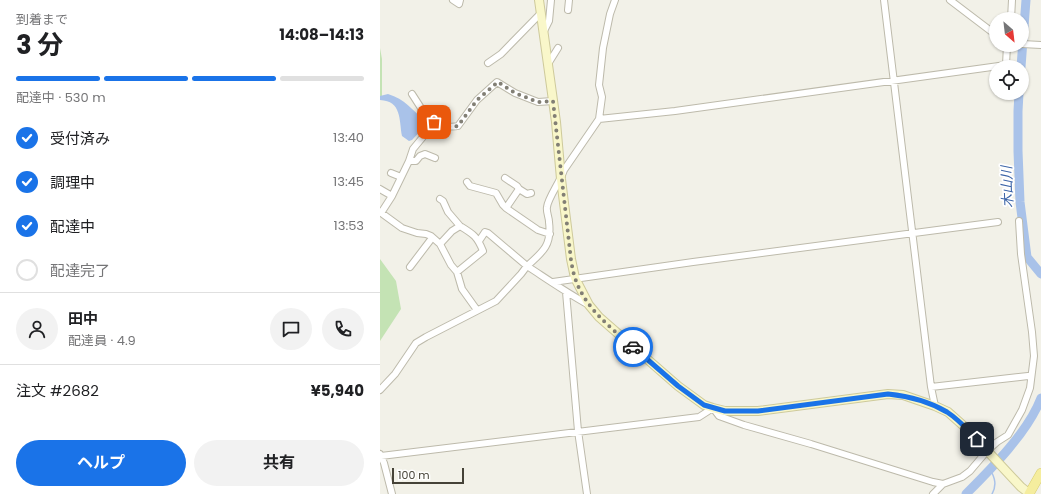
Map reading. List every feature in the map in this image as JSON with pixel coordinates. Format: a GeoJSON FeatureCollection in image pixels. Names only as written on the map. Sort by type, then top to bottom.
{"type":"FeatureCollection","features":[{"type":"Feature","properties":{"kind":"main road"},"geometry":{"type":"LineString","coordinates":[[1029,494],[1041,473]]}},
{"type":"Feature","properties":{"kind":"street"},"geometry":{"type":"LineString","coordinates":[[453,0],[459,4],[460,0]]}},
{"type":"Feature","properties":{"kind":"street"},"geometry":{"type":"LineString","coordinates":[[539,0],[553,101],[571,260],[575,278],[589,305],[599,317],[678,386],[704,405],[713,408],[725,411],[758,411],[888,394],[903,395],[935,406],[948,412],[966,428],[1029,494]]}},
{"type":"Feature","properties":{"kind":"street"},"geometry":{"type":"LineString","coordinates":[[544,31],[549,21],[551,0]]}},
{"type":"Feature","properties":{"kind":"street"},"geometry":{"type":"LineString","coordinates":[[568,10],[569,0]]}},
{"type":"Feature","properties":{"kind":"street"},"geometry":{"type":"LineString","coordinates":[[380,390],[395,374],[416,343],[496,301],[521,274],[526,266],[543,252],[550,239],[546,207],[561,179],[564,170],[599,119],[602,98],[599,84],[603,48],[610,14],[615,0]]}},
{"type":"Feature","properties":{"kind":"street"},"geometry":{"type":"LineString","coordinates":[[884,0],[931,387],[935,406]]}},
{"type":"Feature","properties":{"kind":"street"},"geometry":{"type":"LineString","coordinates":[[950,0],[989,30]]}},
{"type":"Feature","properties":{"kind":"street"},"geometry":{"type":"LineString","coordinates":[[1011,12],[1012,0]]}},
{"type":"Feature","properties":{"kind":"street"},"geometry":{"type":"LineString","coordinates":[[488,64],[501,54],[541,13]]}},
{"type":"Feature","properties":{"kind":"street"},"geometry":{"type":"LineString","coordinates":[[1029,44],[1041,45]]}},
{"type":"Feature","properties":{"kind":"street"},"geometry":{"type":"LineString","coordinates":[[548,64],[558,48]]}},
{"type":"Feature","properties":{"kind":"street"},"geometry":{"type":"LineString","coordinates":[[599,119],[675,111],[1006,65],[1007,52]]}},
{"type":"Feature","properties":{"kind":"street"},"geometry":{"type":"LineString","coordinates":[[432,126],[458,126],[477,100],[498,82],[515,93],[538,102],[553,101]]}},
{"type":"Feature","properties":{"kind":"street"},"geometry":{"type":"LineString","coordinates":[[412,94],[421,108],[430,113],[434,122],[413,150],[392,196],[381,213],[402,228],[417,233],[426,234],[440,244],[451,266],[457,272],[462,289],[477,310]]}},
{"type":"Feature","properties":{"kind":"street"},"geometry":{"type":"LineString","coordinates":[[409,161],[416,161],[420,156],[425,154],[435,158]]}},
{"type":"Feature","properties":{"kind":"street"},"geometry":{"type":"LineString","coordinates":[[391,173],[401,177]]}},
{"type":"Feature","properties":{"kind":"street"},"geometry":{"type":"LineString","coordinates":[[505,178],[527,194],[531,193]]}},
{"type":"Feature","properties":{"kind":"street"},"geometry":{"type":"LineString","coordinates":[[467,182],[470,186],[496,193],[506,208],[538,230],[550,234]]}},
{"type":"Feature","properties":{"kind":"street"},"geometry":{"type":"LineString","coordinates":[[380,189],[392,196]]}},
{"type":"Feature","properties":{"kind":"street"},"geometry":{"type":"LineString","coordinates":[[506,208],[519,189]]}},
{"type":"Feature","properties":{"kind":"street"},"geometry":{"type":"LineString","coordinates":[[440,199],[443,201],[448,212],[460,226],[475,236],[483,251],[457,272]]}},
{"type":"Feature","properties":{"kind":"street"},"geometry":{"type":"LineString","coordinates":[[553,282],[912,232],[998,222]]}},
{"type":"Feature","properties":{"kind":"street"},"geometry":{"type":"LineString","coordinates":[[932,494],[943,484],[966,474],[989,452],[997,442],[1008,436],[1025,403],[1030,388],[1034,344],[1021,254],[1019,222]]}},
{"type":"Feature","properties":{"kind":"street"},"geometry":{"type":"LineString","coordinates":[[440,244],[452,231],[460,226]]}},
{"type":"Feature","properties":{"kind":"street"},"geometry":{"type":"LineString","coordinates":[[479,241],[485,232],[488,233],[526,266],[589,305]]}},
{"type":"Feature","properties":{"kind":"street"},"geometry":{"type":"LineString","coordinates":[[410,266],[432,238]]}},
{"type":"Feature","properties":{"kind":"street"},"geometry":{"type":"LineString","coordinates":[[566,292],[578,432],[587,494]]}},
{"type":"Feature","properties":{"kind":"street"},"geometry":{"type":"LineString","coordinates":[[931,387],[1028,376]]}},
{"type":"Feature","properties":{"kind":"street"},"geometry":{"type":"LineString","coordinates":[[713,408],[719,416],[744,425],[943,484]]}},
{"type":"Feature","properties":{"kind":"street"},"geometry":{"type":"LineString","coordinates":[[392,494],[384,463],[380,455],[699,417],[713,408]]}},
{"type":"Feature","properties":{"kind":"green space"},"geometry":{"type":"Polygon","coordinates":[[[380,48],[382,59],[382,96],[380,99],[380,48]]]}},
{"type":"Feature","properties":{"kind":"green space"},"geometry":{"type":"Polygon","coordinates":[[[380,259],[396,281],[401,309],[380,341],[380,259]]]}},
{"type":"Feature","properties":{"kind":"water"},"geometry":{"type":"Polygon","coordinates":[[[388,94],[404,102],[425,121],[426,125],[412,140],[409,141],[402,136],[400,118],[396,108],[387,101],[380,100],[380,96],[388,94]]]}},
{"type":"Feature","properties":{"kind":"waterway","name":"木山川"},"geometry":{"type":"LineString","coordinates":[[1022,60],[1026,0]]}},
{"type":"Feature","properties":{"kind":"waterway","name":"木山川"},"geometry":{"type":"LineString","coordinates":[[1019,100],[1018,151],[1020,202],[1027,257],[1041,274]]}},
{"type":"Feature","properties":{"kind":"waterway","name":"木山川"},"geometry":{"type":"LineString","coordinates":[[966,494],[1008,449],[1027,424],[1041,398]]}},
{"type":"Feature","properties":{"kind":"waterway"},"geometry":{"type":"LineString","coordinates":[[990,469],[995,482],[992,494]]}},
{"type":"Feature","properties":{"kind":"way so far"},"geometry":{"type":"LineString","coordinates":[[434,122],[432,126],[458,126],[477,100],[498,82],[515,93],[538,102],[553,101],[571,260],[575,278],[589,305],[599,317],[633,347]]}},
{"type":"Feature","properties":{"kind":"route"},"geometry":{"type":"LineString","coordinates":[[633,347],[678,386],[704,405],[713,408],[725,411],[758,411],[888,394],[903,395],[948,412],[977,439]]}}]}
